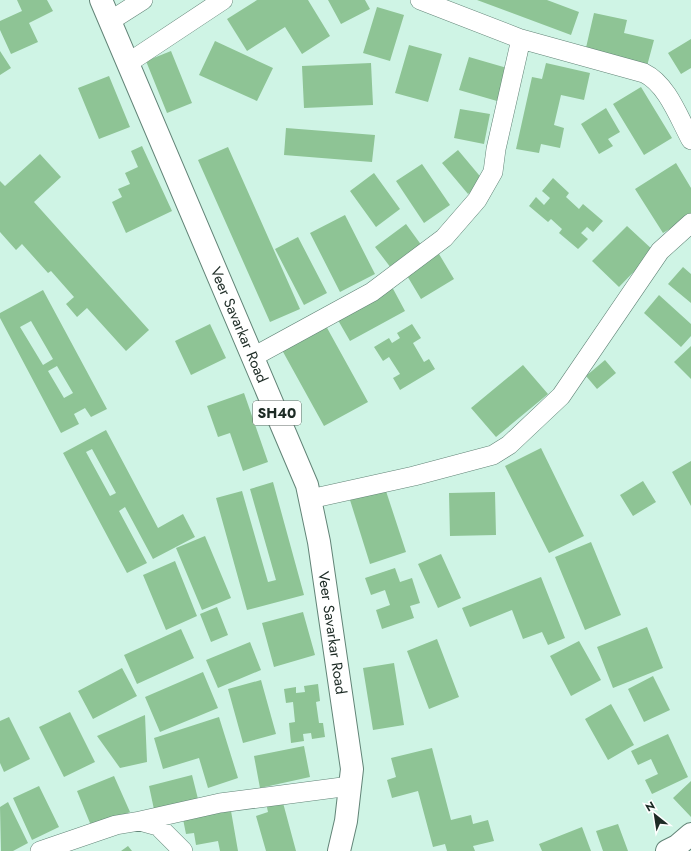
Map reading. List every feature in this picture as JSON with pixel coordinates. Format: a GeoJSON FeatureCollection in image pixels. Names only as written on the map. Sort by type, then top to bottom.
{"type":"FeatureCollection","features":[{"type":"Feature","properties":{"kind":"main road","name":"Veer Savarkar Road"},"geometry":{"type":"LineString","coordinates":[[101,0],[307,485],[319,542],[352,769],[346,821],[339,851]]}},
{"type":"Feature","properties":{"kind":"main road"},"geometry":{"type":"LineString","coordinates":[[667,851],[677,846],[691,834]]}},
{"type":"Feature","properties":{"kind":"street"},"geometry":{"type":"LineString","coordinates":[[110,20],[143,0]]}},
{"type":"Feature","properties":{"kind":"street"},"geometry":{"type":"LineString","coordinates":[[128,63],[223,0]]}},
{"type":"Feature","properties":{"kind":"street"},"geometry":{"type":"LineString","coordinates":[[420,0],[521,39],[644,73],[651,77],[666,94],[691,140]]}},
{"type":"Feature","properties":{"kind":"street"},"geometry":{"type":"LineString","coordinates":[[253,357],[372,292],[444,238],[477,200],[493,172],[496,148],[521,39]]}},
{"type":"Feature","properties":{"kind":"street"},"geometry":{"type":"LineString","coordinates":[[310,499],[414,476],[493,455],[509,445],[561,396],[660,251],[691,223]]}},
{"type":"Feature","properties":{"kind":"street"},"geometry":{"type":"LineString","coordinates":[[40,851],[116,825],[220,803],[350,786]]}},
{"type":"Feature","properties":{"kind":"street"},"geometry":{"type":"LineString","coordinates":[[140,821],[158,826],[183,851]]}},
{"type":"Feature","properties":{"kind":"building"},"geometry":{"type":"Polygon","coordinates":[[[17,0],[47,0],[53,11],[29,23],[38,42],[11,54],[0,30],[0,21],[22,11],[17,0]]]}},
{"type":"Feature","properties":{"kind":"building"},"geometry":{"type":"Polygon","coordinates":[[[257,0],[308,0],[330,36],[302,54],[285,27],[247,51],[227,19],[257,0]]]}},
{"type":"Feature","properties":{"kind":"building"},"geometry":{"type":"Polygon","coordinates":[[[328,0],[365,0],[370,9],[341,24],[328,0]]]}},
{"type":"Feature","properties":{"kind":"building"},"geometry":{"type":"Polygon","coordinates":[[[477,0],[547,0],[579,12],[571,35],[477,0]]]}},
{"type":"Feature","properties":{"kind":"building"},"geometry":{"type":"Polygon","coordinates":[[[377,7],[404,15],[390,61],[363,53],[377,7]]]}},
{"type":"Feature","properties":{"kind":"building"},"geometry":{"type":"Polygon","coordinates":[[[594,13],[627,20],[624,33],[654,40],[647,66],[585,52],[594,13]]]}},
{"type":"Feature","properties":{"kind":"building"},"geometry":{"type":"Polygon","coordinates":[[[691,39],[691,68],[681,74],[668,53],[691,39]]]}},
{"type":"Feature","properties":{"kind":"building"},"geometry":{"type":"Polygon","coordinates":[[[215,41],[273,68],[257,101],[199,75],[215,41]]]}},
{"type":"Feature","properties":{"kind":"building"},"geometry":{"type":"Polygon","coordinates":[[[409,45],[442,54],[428,102],[395,93],[409,45]]]}},
{"type":"Feature","properties":{"kind":"building"},"geometry":{"type":"Polygon","coordinates":[[[0,51],[11,68],[0,75],[0,51]]]}},
{"type":"Feature","properties":{"kind":"building"},"geometry":{"type":"Polygon","coordinates":[[[171,51],[192,103],[167,113],[146,61],[171,51]]]}},
{"type":"Feature","properties":{"kind":"building"},"geometry":{"type":"Polygon","coordinates":[[[469,57],[507,68],[497,101],[459,90],[469,57]]]}},
{"type":"Feature","properties":{"kind":"building"},"geometry":{"type":"Polygon","coordinates":[[[371,63],[373,105],[304,108],[302,66],[371,63]]]}},
{"type":"Feature","properties":{"kind":"building"},"geometry":{"type":"Polygon","coordinates":[[[546,63],[590,73],[584,100],[561,95],[554,125],[564,128],[560,148],[541,144],[539,153],[516,149],[532,77],[542,79],[546,63]]]}},
{"type":"Feature","properties":{"kind":"building"},"geometry":{"type":"Polygon","coordinates":[[[109,76],[130,127],[99,139],[78,88],[109,76]]]}},
{"type":"Feature","properties":{"kind":"building"},"geometry":{"type":"Polygon","coordinates":[[[641,87],[672,138],[644,155],[613,104],[641,87]]]}},
{"type":"Feature","properties":{"kind":"building"},"geometry":{"type":"Polygon","coordinates":[[[606,108],[620,132],[608,139],[613,146],[599,154],[581,124],[606,108]]]}},
{"type":"Feature","properties":{"kind":"building"},"geometry":{"type":"Polygon","coordinates":[[[460,109],[490,114],[484,144],[454,138],[460,109]]]}},
{"type":"Feature","properties":{"kind":"building"},"geometry":{"type":"Polygon","coordinates":[[[286,128],[375,135],[372,162],[284,155],[286,128]]]}},
{"type":"Feature","properties":{"kind":"building"},"geometry":{"type":"Polygon","coordinates":[[[142,146],[172,211],[126,233],[112,202],[122,197],[118,189],[130,184],[125,173],[138,167],[131,151],[142,146]]]}},
{"type":"Feature","properties":{"kind":"building"},"geometry":{"type":"Polygon","coordinates":[[[228,147],[300,309],[270,322],[198,160],[228,147]]]}},
{"type":"Feature","properties":{"kind":"building"},"geometry":{"type":"Polygon","coordinates":[[[458,150],[484,181],[468,194],[442,163],[458,150]]]}},
{"type":"Feature","properties":{"kind":"building"},"geometry":{"type":"Polygon","coordinates":[[[40,154],[61,177],[34,202],[149,330],[126,351],[87,308],[77,317],[66,304],[74,297],[51,271],[48,273],[22,244],[16,250],[0,232],[0,181],[5,186],[40,154]]]}},
{"type":"Feature","properties":{"kind":"building"},"geometry":{"type":"Polygon","coordinates":[[[676,163],[691,188],[691,216],[663,233],[635,189],[676,163]]]}},
{"type":"Feature","properties":{"kind":"building"},"geometry":{"type":"Polygon","coordinates":[[[422,164],[450,205],[424,223],[396,181],[422,164]]]}},
{"type":"Feature","properties":{"kind":"building"},"geometry":{"type":"Polygon","coordinates":[[[374,173],[400,209],[376,227],[350,191],[374,173]]]}},
{"type":"Feature","properties":{"kind":"building"},"geometry":{"type":"Polygon","coordinates":[[[553,178],[569,193],[566,197],[579,209],[583,204],[603,221],[593,232],[587,227],[581,233],[588,239],[578,249],[559,233],[562,229],[551,219],[548,222],[529,206],[536,197],[544,205],[550,198],[542,191],[553,178]]]}},
{"type":"Feature","properties":{"kind":"building"},"geometry":{"type":"Polygon","coordinates":[[[345,215],[375,274],[340,292],[310,233],[345,215]]]}},
{"type":"Feature","properties":{"kind":"building"},"geometry":{"type":"Polygon","coordinates":[[[406,224],[422,246],[391,268],[375,247],[406,224]]]}},
{"type":"Feature","properties":{"kind":"building"},"geometry":{"type":"Polygon","coordinates":[[[627,226],[654,251],[619,287],[592,261],[627,226]]]}},
{"type":"Feature","properties":{"kind":"building"},"geometry":{"type":"Polygon","coordinates":[[[298,237],[327,293],[304,305],[275,249],[298,237]]]}},
{"type":"Feature","properties":{"kind":"building"},"geometry":{"type":"Polygon","coordinates":[[[439,254],[454,279],[421,299],[406,274],[439,254]]]}},
{"type":"Feature","properties":{"kind":"building"},"geometry":{"type":"Polygon","coordinates":[[[683,267],[691,274],[691,303],[668,284],[683,267]]]}},
{"type":"Feature","properties":{"kind":"building"},"geometry":{"type":"Polygon","coordinates":[[[391,285],[405,311],[350,341],[335,315],[391,285]]]}},
{"type":"Feature","properties":{"kind":"building"},"geometry":{"type":"Polygon","coordinates":[[[43,290],[107,409],[91,417],[85,408],[74,414],[79,424],[61,433],[0,318],[0,313],[43,290]],[[31,321],[20,327],[43,365],[53,359],[31,321]],[[57,366],[48,371],[64,398],[73,393],[57,366]]]}},
{"type":"Feature","properties":{"kind":"building"},"geometry":{"type":"Polygon","coordinates":[[[659,295],[691,324],[691,336],[681,347],[644,313],[659,295]]]}},
{"type":"Feature","properties":{"kind":"building"},"geometry":{"type":"Polygon","coordinates":[[[210,324],[226,358],[191,375],[175,341],[210,324]]]}},
{"type":"Feature","properties":{"kind":"building"},"geometry":{"type":"Polygon","coordinates":[[[412,324],[421,338],[413,343],[424,362],[429,359],[435,369],[400,390],[393,378],[400,374],[389,357],[383,361],[374,347],[389,338],[392,343],[400,338],[397,333],[412,324]]]}},
{"type":"Feature","properties":{"kind":"building"},"geometry":{"type":"Polygon","coordinates":[[[326,326],[368,402],[324,426],[282,350],[326,326]]]}},
{"type":"Feature","properties":{"kind":"building"},"geometry":{"type":"Polygon","coordinates":[[[691,346],[691,379],[674,362],[691,346]]]}},
{"type":"Feature","properties":{"kind":"building"},"geometry":{"type":"Polygon","coordinates":[[[605,360],[616,373],[597,389],[586,376],[605,360]]]}},
{"type":"Feature","properties":{"kind":"building"},"geometry":{"type":"Polygon","coordinates":[[[523,365],[548,394],[496,437],[471,408],[523,365]]]}},
{"type":"Feature","properties":{"kind":"building"},"geometry":{"type":"Polygon","coordinates":[[[244,393],[268,462],[243,471],[230,433],[218,437],[207,406],[244,393]]]}},
{"type":"Feature","properties":{"kind":"building"},"geometry":{"type":"Polygon","coordinates":[[[106,430],[158,528],[183,514],[195,537],[153,559],[125,507],[119,511],[147,563],[127,573],[63,453],[106,430]],[[92,449],[86,452],[110,496],[116,493],[92,449]]]}},
{"type":"Feature","properties":{"kind":"building"},"geometry":{"type":"Polygon","coordinates":[[[541,448],[584,536],[549,553],[505,466],[541,448]]]}},
{"type":"Feature","properties":{"kind":"building"},"geometry":{"type":"Polygon","coordinates":[[[691,461],[691,506],[672,472],[691,461]]]}},
{"type":"Feature","properties":{"kind":"building"},"geometry":{"type":"Polygon","coordinates":[[[643,481],[656,502],[633,516],[620,495],[643,481]]]}},
{"type":"Feature","properties":{"kind":"building"},"geometry":{"type":"Polygon","coordinates":[[[273,482],[304,595],[247,610],[216,498],[242,491],[268,582],[276,580],[250,489],[273,482]]]}},
{"type":"Feature","properties":{"kind":"building"},"geometry":{"type":"Polygon","coordinates":[[[385,488],[406,552],[370,564],[350,500],[385,488]]]}},
{"type":"Feature","properties":{"kind":"building"},"geometry":{"type":"Polygon","coordinates":[[[495,492],[496,535],[450,536],[449,493],[495,492]]]}},
{"type":"Feature","properties":{"kind":"building"},"geometry":{"type":"Polygon","coordinates":[[[205,536],[231,598],[202,610],[176,548],[205,536]]]}},
{"type":"Feature","properties":{"kind":"building"},"geometry":{"type":"Polygon","coordinates":[[[591,542],[621,615],[585,630],[555,557],[591,542]]]}},
{"type":"Feature","properties":{"kind":"building"},"geometry":{"type":"Polygon","coordinates":[[[441,554],[461,598],[438,608],[418,564],[441,554]]]}},
{"type":"Feature","properties":{"kind":"building"},"geometry":{"type":"Polygon","coordinates":[[[175,561],[197,616],[166,630],[143,575],[175,561]]]}},
{"type":"Feature","properties":{"kind":"building"},"geometry":{"type":"Polygon","coordinates":[[[395,568],[400,582],[412,578],[420,603],[410,606],[414,618],[382,629],[376,610],[390,605],[385,590],[371,595],[365,578],[395,568]]]}},
{"type":"Feature","properties":{"kind":"building"},"geometry":{"type":"Polygon","coordinates":[[[541,577],[565,638],[548,645],[542,632],[523,639],[512,610],[470,627],[462,608],[541,577]]]}},
{"type":"Feature","properties":{"kind":"building"},"geometry":{"type":"Polygon","coordinates":[[[217,607],[228,635],[211,642],[200,614],[217,607]]]}},
{"type":"Feature","properties":{"kind":"building"},"geometry":{"type":"Polygon","coordinates":[[[303,612],[315,655],[274,667],[262,623],[303,612]]]}},
{"type":"Feature","properties":{"kind":"building"},"geometry":{"type":"Polygon","coordinates":[[[647,627],[663,668],[613,688],[597,647],[647,627]]]}},
{"type":"Feature","properties":{"kind":"building"},"geometry":{"type":"Polygon","coordinates":[[[181,629],[194,658],[137,684],[124,655],[181,629]]]}},
{"type":"Feature","properties":{"kind":"building"},"geometry":{"type":"Polygon","coordinates":[[[437,639],[459,697],[429,709],[407,651],[437,639]]]}},
{"type":"Feature","properties":{"kind":"building"},"geometry":{"type":"Polygon","coordinates":[[[579,641],[601,680],[571,696],[550,656],[579,641]]]}},
{"type":"Feature","properties":{"kind":"building"},"geometry":{"type":"Polygon","coordinates":[[[250,642],[261,670],[218,688],[206,660],[250,642]]]}},
{"type":"Feature","properties":{"kind":"building"},"geometry":{"type":"Polygon","coordinates":[[[394,663],[404,725],[373,730],[363,668],[394,663]]]}},
{"type":"Feature","properties":{"kind":"building"},"geometry":{"type":"Polygon","coordinates":[[[122,668],[137,696],[93,719],[78,691],[122,668]]]}},
{"type":"Feature","properties":{"kind":"building"},"geometry":{"type":"Polygon","coordinates":[[[203,672],[218,708],[160,732],[145,697],[203,672]]]}},
{"type":"Feature","properties":{"kind":"building"},"geometry":{"type":"Polygon","coordinates":[[[653,676],[670,710],[644,722],[628,689],[653,676]]]}},
{"type":"Feature","properties":{"kind":"building"},"geometry":{"type":"Polygon","coordinates":[[[261,680],[276,734],[243,743],[228,689],[261,680]]]}},
{"type":"Feature","properties":{"kind":"building"},"geometry":{"type":"Polygon","coordinates":[[[318,684],[320,701],[316,702],[319,723],[323,723],[325,737],[312,739],[311,733],[303,734],[304,741],[291,743],[289,723],[295,722],[293,702],[286,703],[284,689],[296,687],[296,693],[305,692],[304,686],[318,684]]]}},
{"type":"Feature","properties":{"kind":"building"},"geometry":{"type":"Polygon","coordinates":[[[611,704],[634,745],[608,760],[585,719],[611,704]]]}},
{"type":"Feature","properties":{"kind":"building"},"geometry":{"type":"Polygon","coordinates":[[[70,712],[95,762],[64,777],[39,727],[70,712]]]}},
{"type":"Feature","properties":{"kind":"building"},"geometry":{"type":"Polygon","coordinates":[[[145,715],[147,762],[120,768],[97,736],[145,715]]]}},
{"type":"Feature","properties":{"kind":"building"},"geometry":{"type":"Polygon","coordinates":[[[9,717],[30,759],[4,772],[0,763],[0,721],[9,717]]]}},
{"type":"Feature","properties":{"kind":"building"},"geometry":{"type":"Polygon","coordinates":[[[219,717],[238,778],[208,788],[199,758],[163,769],[154,738],[219,717]]]}},
{"type":"Feature","properties":{"kind":"building"},"geometry":{"type":"Polygon","coordinates":[[[668,734],[688,777],[652,794],[645,780],[658,774],[651,759],[638,765],[631,751],[668,734]]]}},
{"type":"Feature","properties":{"kind":"building"},"geometry":{"type":"Polygon","coordinates":[[[304,746],[310,777],[260,788],[254,756],[304,746]]]}},
{"type":"Feature","properties":{"kind":"building"},"geometry":{"type":"Polygon","coordinates":[[[432,748],[451,820],[471,815],[473,824],[488,820],[494,841],[473,846],[475,851],[447,851],[445,844],[433,847],[418,791],[392,798],[387,780],[396,777],[391,758],[432,748]]]}},
{"type":"Feature","properties":{"kind":"building"},"geometry":{"type":"Polygon","coordinates":[[[192,775],[199,803],[155,814],[149,786],[192,775]]]}},
{"type":"Feature","properties":{"kind":"building"},"geometry":{"type":"Polygon","coordinates":[[[114,776],[130,812],[92,828],[77,791],[114,776]]]}},
{"type":"Feature","properties":{"kind":"building"},"geometry":{"type":"Polygon","coordinates":[[[691,781],[691,817],[673,798],[691,781]]]}},
{"type":"Feature","properties":{"kind":"building"},"geometry":{"type":"Polygon","coordinates":[[[39,786],[59,827],[32,840],[13,798],[39,786]]]}},
{"type":"Feature","properties":{"kind":"building"},"geometry":{"type":"Polygon","coordinates":[[[282,799],[296,851],[266,851],[256,816],[268,812],[266,803],[282,799]]]}},
{"type":"Feature","properties":{"kind":"building"},"geometry":{"type":"Polygon","coordinates":[[[8,802],[28,843],[13,851],[1,851],[0,807],[8,802]]]}},
{"type":"Feature","properties":{"kind":"building"},"geometry":{"type":"Polygon","coordinates":[[[231,811],[238,851],[220,851],[218,841],[196,845],[194,833],[186,834],[183,819],[231,811]]]}},
{"type":"Feature","properties":{"kind":"building"},"geometry":{"type":"Polygon","coordinates":[[[618,824],[628,851],[603,851],[596,831],[618,824]]]}},
{"type":"Feature","properties":{"kind":"building"},"geometry":{"type":"Polygon","coordinates":[[[582,827],[591,851],[542,851],[539,844],[582,827]]]}},
{"type":"Feature","properties":{"kind":"building"},"geometry":{"type":"Polygon","coordinates":[[[128,846],[132,851],[121,851],[128,846]]]}}]}
